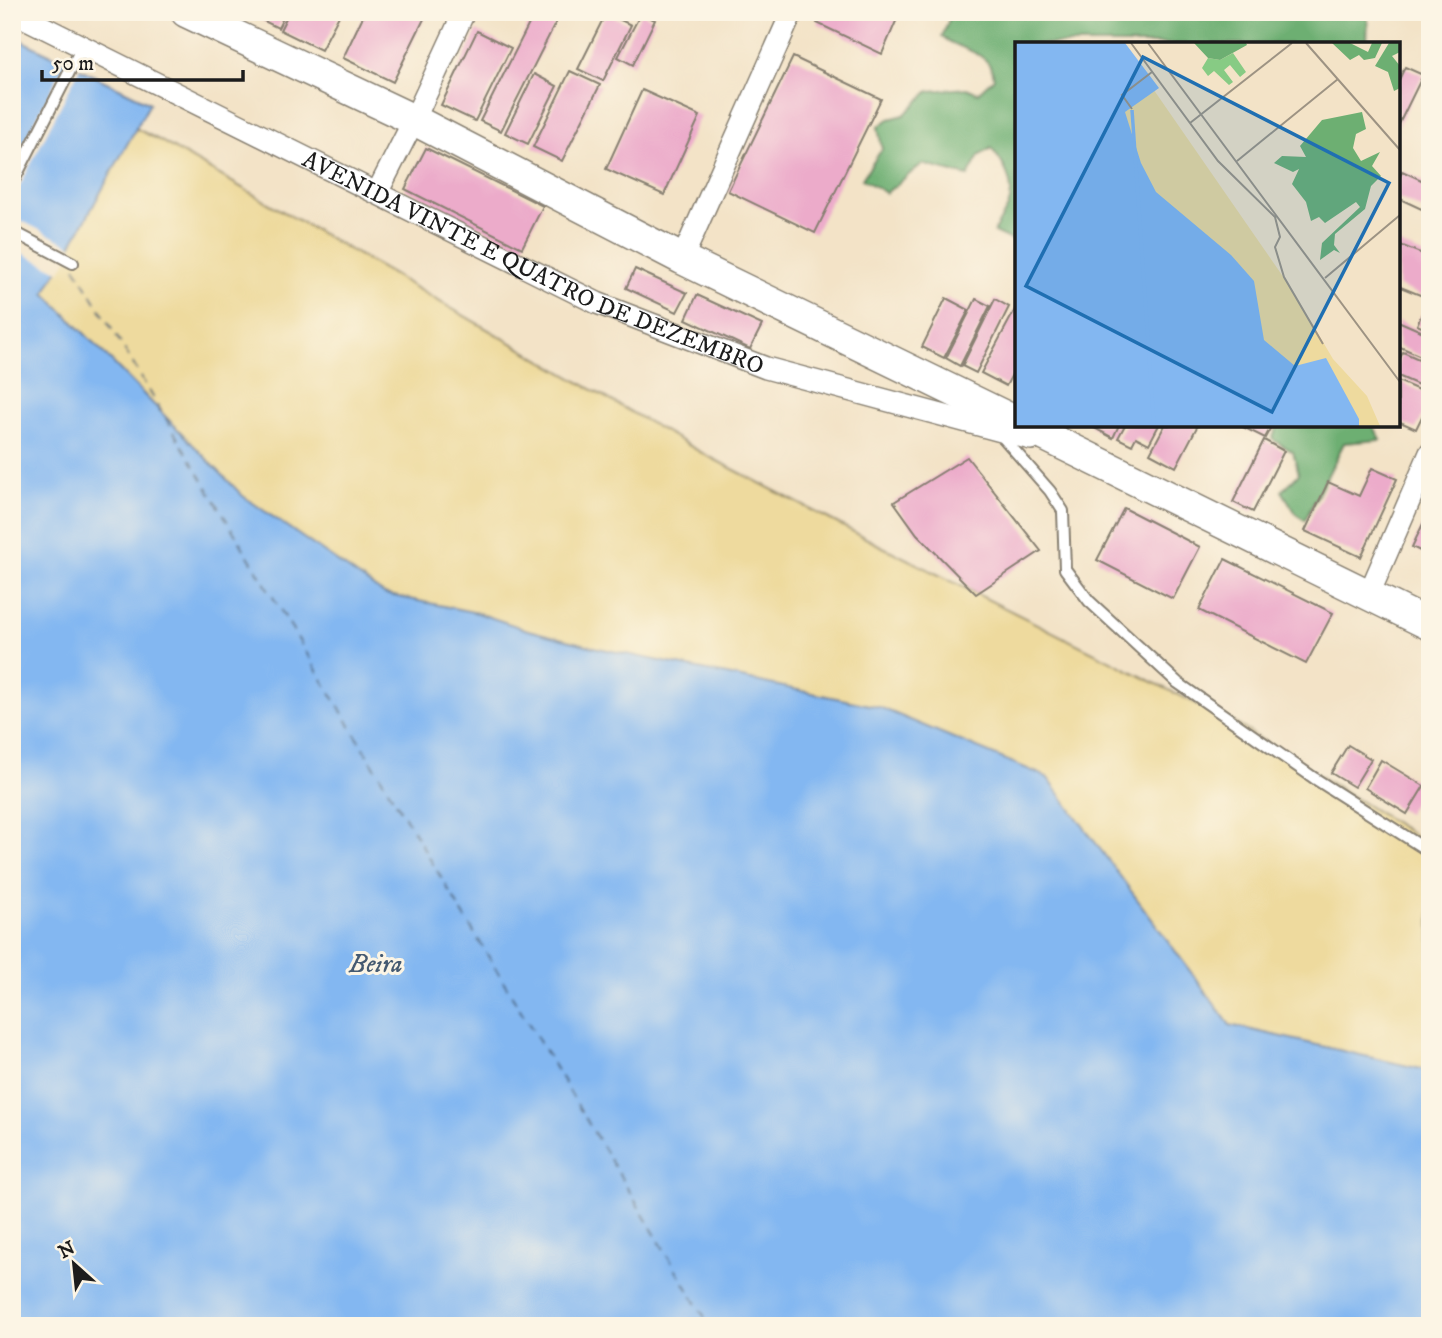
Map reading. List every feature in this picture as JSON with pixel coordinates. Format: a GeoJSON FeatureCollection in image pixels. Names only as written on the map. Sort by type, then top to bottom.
{"type":"FeatureCollection","features":[{"type":"Feature","properties":{"kind":"street","name":"AVENIDA VINTE E QUATRO DE DEZEMBRO"},"geometry":{"type":"LineString","coordinates":[[13,12],[597,303],[752,363],[1012,426]]}},
{"type":"Feature","properties":{"kind":"street","name":"AVENIDA VINTE E QUATRO DE DEZEMBRO"},"geometry":{"type":"LineString","coordinates":[[186,12],[414,120],[1012,426],[1077,452],[1430,625]]}},
{"type":"Feature","properties":{"kind":"street"},"geometry":{"type":"LineString","coordinates":[[377,193],[464,12]]}},
{"type":"Feature","properties":{"kind":"street"},"geometry":{"type":"LineString","coordinates":[[682,259],[792,12]]}},
{"type":"Feature","properties":{"kind":"street"},"geometry":{"type":"LineString","coordinates":[[1369,594],[1430,453]]}},
{"type":"Feature","properties":{"kind":"lane"},"geometry":{"type":"LineString","coordinates":[[12,184],[82,47]]}},
{"type":"Feature","properties":{"kind":"lane"},"geometry":{"type":"LineString","coordinates":[[12,231],[73,263]]}},
{"type":"Feature","properties":{"kind":"lane"},"geometry":{"type":"LineString","coordinates":[[1012,426],[1063,511],[1065,569],[1089,601],[1178,683],[1314,778],[1430,852]]}},
{"type":"Feature","properties":{"kind":"green space"},"geometry":{"type":"Polygon","coordinates":[[[952,12],[1368,12],[1367,42],[1015,42],[1015,242],[994,232],[1008,207],[1011,191],[1008,175],[991,148],[979,156],[968,176],[922,164],[886,193],[862,179],[882,149],[878,127],[889,119],[904,115],[929,91],[967,88],[978,93],[994,78],[992,69],[981,56],[942,37],[952,12]]]}},
{"type":"Feature","properties":{"kind":"green space"},"geometry":{"type":"Polygon","coordinates":[[[1277,427],[1374,427],[1381,440],[1344,443],[1305,520],[1297,515],[1282,491],[1299,474],[1293,452],[1272,439],[1277,427]]]}},
{"type":"Feature","properties":{"kind":"sand"},"geometry":{"type":"Polygon","coordinates":[[[89,105],[159,140],[704,454],[877,544],[1235,723],[1430,845],[1430,1116],[1205,1067],[375,624],[12,314],[89,105]]]}},
{"type":"Feature","properties":{"kind":"water","name":"Beira"},"geometry":{"type":"Polygon","coordinates":[[[12,36],[150,103],[45,293],[243,496],[384,594],[478,613],[528,630],[598,648],[879,707],[1047,777],[1230,1025],[1430,1071],[1430,1326],[12,1326],[12,36]]]}},
{"type":"Feature","properties":{"kind":"pier"},"geometry":{"type":"Polygon","coordinates":[[[66,61],[80,68],[12,201],[12,166],[66,61]]]}},
{"type":"Feature","properties":{"kind":"pier"},"geometry":{"type":"Polygon","coordinates":[[[12,216],[74,247],[60,272],[12,248],[12,216]]]}},
{"type":"Feature","properties":{"kind":"building"},"geometry":{"type":"Polygon","coordinates":[[[256,12],[286,12],[278,28],[254,16],[256,12]]]}},
{"type":"Feature","properties":{"kind":"building"},"geometry":{"type":"Polygon","coordinates":[[[289,12],[341,12],[321,50],[280,30],[289,12]]]}},
{"type":"Feature","properties":{"kind":"building"},"geometry":{"type":"Polygon","coordinates":[[[365,12],[415,12],[425,17],[393,82],[343,58],[365,12]]]}},
{"type":"Feature","properties":{"kind":"building"},"geometry":{"type":"Polygon","coordinates":[[[535,12],[561,12],[501,131],[480,121],[535,12]]]}},
{"type":"Feature","properties":{"kind":"building"},"geometry":{"type":"Polygon","coordinates":[[[822,12],[900,12],[882,54],[817,23],[822,12]]]}},
{"type":"Feature","properties":{"kind":"building"},"geometry":{"type":"Polygon","coordinates":[[[606,13],[631,25],[603,81],[578,69],[606,13]]]}},
{"type":"Feature","properties":{"kind":"building"},"geometry":{"type":"Polygon","coordinates":[[[641,13],[655,20],[633,65],[618,57],[641,13]]]}},
{"type":"Feature","properties":{"kind":"building"},"geometry":{"type":"Polygon","coordinates":[[[477,31],[511,48],[475,121],[441,105],[477,31]]]}},
{"type":"Feature","properties":{"kind":"building"},"geometry":{"type":"Polygon","coordinates":[[[793,57],[881,99],[815,233],[728,191],[793,57]]]}},
{"type":"Feature","properties":{"kind":"building"},"geometry":{"type":"Polygon","coordinates":[[[1405,67],[1423,75],[1400,122],[1400,78],[1405,67]]]}},
{"type":"Feature","properties":{"kind":"building"},"geometry":{"type":"Polygon","coordinates":[[[570,71],[600,85],[562,161],[533,147],[570,71]]]}},
{"type":"Feature","properties":{"kind":"building"},"geometry":{"type":"Polygon","coordinates":[[[534,74],[557,86],[528,144],[505,133],[534,74]]]}},
{"type":"Feature","properties":{"kind":"building"},"geometry":{"type":"Polygon","coordinates":[[[642,90],[700,116],[664,195],[606,169],[642,90]]]}},
{"type":"Feature","properties":{"kind":"building"},"geometry":{"type":"Polygon","coordinates":[[[426,148],[543,206],[522,248],[405,189],[426,148]]]}},
{"type":"Feature","properties":{"kind":"building"},"geometry":{"type":"Polygon","coordinates":[[[1402,171],[1430,184],[1430,213],[1400,199],[1402,171]]]}},
{"type":"Feature","properties":{"kind":"building"},"geometry":{"type":"Polygon","coordinates":[[[1400,245],[1430,257],[1430,299],[1400,287],[1400,245]]]}},
{"type":"Feature","properties":{"kind":"building"},"geometry":{"type":"Polygon","coordinates":[[[635,269],[687,293],[677,312],[626,288],[635,269]]]}},
{"type":"Feature","properties":{"kind":"building"},"geometry":{"type":"Polygon","coordinates":[[[697,295],[762,325],[750,349],[686,319],[697,295]]]}},
{"type":"Feature","properties":{"kind":"building"},"geometry":{"type":"Polygon","coordinates":[[[946,298],[969,310],[944,358],[922,347],[946,298]]]}},
{"type":"Feature","properties":{"kind":"building"},"geometry":{"type":"Polygon","coordinates":[[[976,299],[990,306],[960,366],[946,358],[976,299]]]}},
{"type":"Feature","properties":{"kind":"building"},"geometry":{"type":"Polygon","coordinates":[[[995,299],[1009,307],[976,373],[962,366],[995,299]]]}},
{"type":"Feature","properties":{"kind":"building"},"geometry":{"type":"Polygon","coordinates":[[[1426,304],[1430,306],[1430,331],[1417,325],[1426,304]]]}},
{"type":"Feature","properties":{"kind":"building"},"geometry":{"type":"Polygon","coordinates":[[[1015,310],[1015,369],[1006,386],[981,373],[1015,310]]]}},
{"type":"Feature","properties":{"kind":"building"},"geometry":{"type":"Polygon","coordinates":[[[1400,322],[1430,335],[1430,360],[1400,347],[1400,322]]]}},
{"type":"Feature","properties":{"kind":"building"},"geometry":{"type":"Polygon","coordinates":[[[1403,352],[1430,364],[1430,390],[1400,377],[1400,358],[1403,352]]]}},
{"type":"Feature","properties":{"kind":"building"},"geometry":{"type":"Polygon","coordinates":[[[1400,382],[1430,395],[1416,429],[1400,422],[1400,382]]]}},
{"type":"Feature","properties":{"kind":"building"},"geometry":{"type":"Polygon","coordinates":[[[1093,427],[1118,427],[1113,438],[1093,427]]]}},
{"type":"Feature","properties":{"kind":"building"},"geometry":{"type":"Polygon","coordinates":[[[1124,427],[1158,427],[1149,444],[1136,437],[1132,445],[1118,438],[1124,427]]]}},
{"type":"Feature","properties":{"kind":"building"},"geometry":{"type":"Polygon","coordinates":[[[1164,427],[1197,427],[1176,467],[1150,453],[1164,427]]]}},
{"type":"Feature","properties":{"kind":"building"},"geometry":{"type":"Polygon","coordinates":[[[1243,427],[1271,427],[1265,438],[1243,427]]]}},
{"type":"Feature","properties":{"kind":"building"},"geometry":{"type":"Polygon","coordinates":[[[1264,440],[1284,451],[1253,512],[1233,502],[1264,440]]]}},
{"type":"Feature","properties":{"kind":"building"},"geometry":{"type":"Polygon","coordinates":[[[967,457],[1041,551],[976,594],[917,534],[894,502],[967,457]]]}},
{"type":"Feature","properties":{"kind":"building"},"geometry":{"type":"Polygon","coordinates":[[[1372,468],[1397,479],[1361,557],[1305,531],[1328,482],[1359,496],[1372,468]]]}},
{"type":"Feature","properties":{"kind":"building"},"geometry":{"type":"Polygon","coordinates":[[[1124,508],[1200,547],[1173,599],[1097,560],[1124,508]]]}},
{"type":"Feature","properties":{"kind":"building"},"geometry":{"type":"Polygon","coordinates":[[[1430,509],[1430,556],[1412,547],[1430,509]]]}},
{"type":"Feature","properties":{"kind":"building"},"geometry":{"type":"Polygon","coordinates":[[[1225,559],[1333,613],[1306,664],[1199,610],[1225,559]]]}},
{"type":"Feature","properties":{"kind":"building"},"geometry":{"type":"Polygon","coordinates":[[[1348,745],[1371,759],[1354,787],[1331,773],[1348,745]]]}},
{"type":"Feature","properties":{"kind":"building"},"geometry":{"type":"Polygon","coordinates":[[[1381,760],[1424,786],[1407,814],[1365,788],[1381,760]]]}},
{"type":"Feature","properties":{"kind":"ferry route"},"geometry":{"type":"LineString","coordinates":[[75,267],[710,1326]]}}]}
